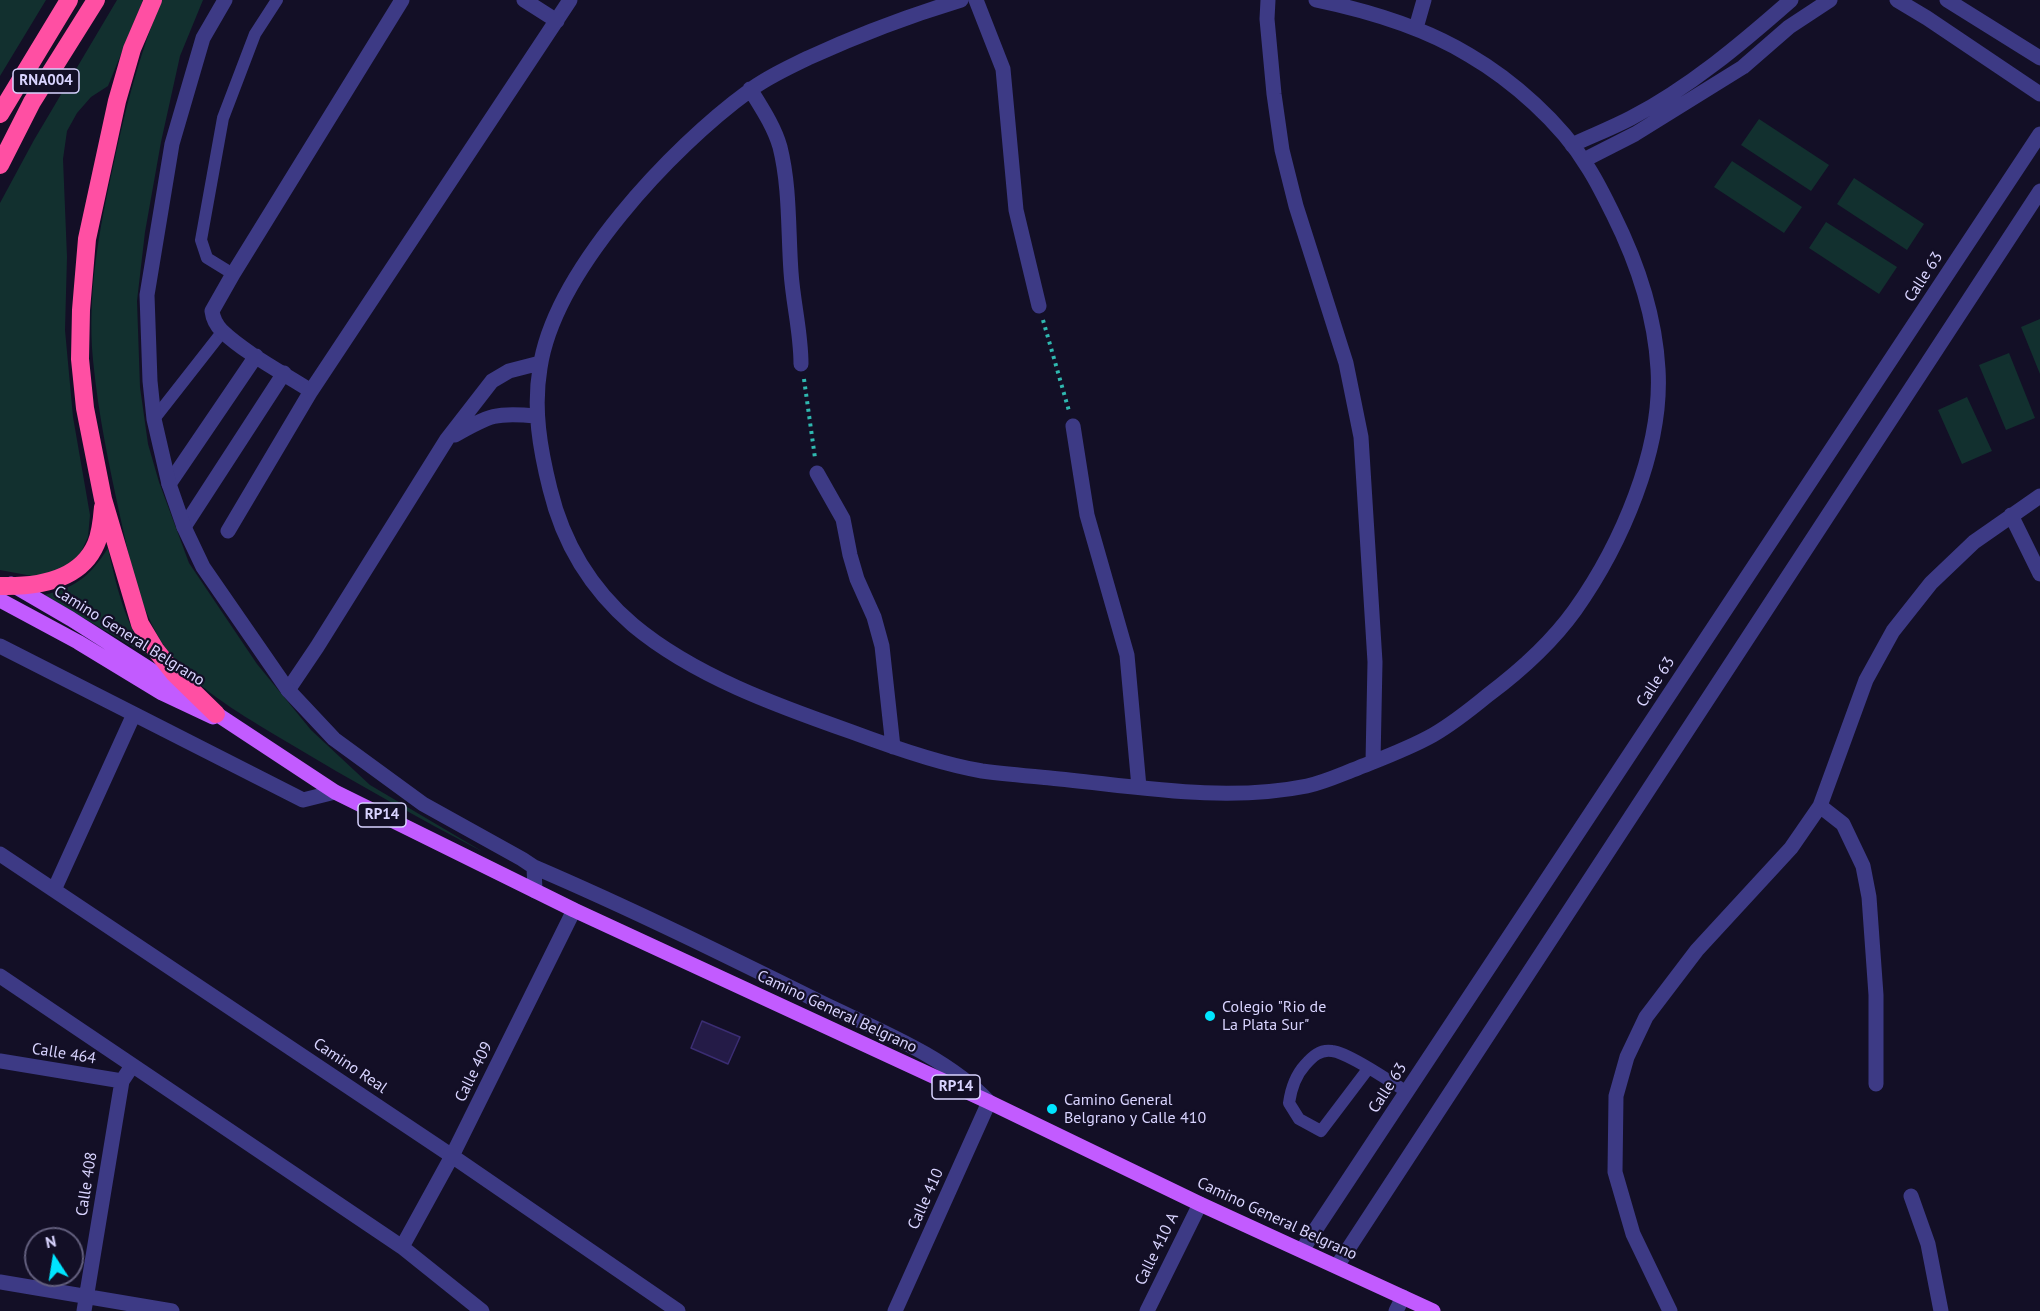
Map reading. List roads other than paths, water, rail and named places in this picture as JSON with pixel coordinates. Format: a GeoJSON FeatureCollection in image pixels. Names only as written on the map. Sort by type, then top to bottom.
{"type":"FeatureCollection","features":[{"type":"Feature","properties":{"kind":"highway","name":"RNA004"},"geometry":{"type":"LineString","coordinates":[[0,114],[69,0]]}},
{"type":"Feature","properties":{"kind":"highway","name":"RNA004"},"geometry":{"type":"LineString","coordinates":[[0,165],[32,102],[96,0]]}},
{"type":"Feature","properties":{"kind":"highway"},"geometry":{"type":"LineString","coordinates":[[153,0],[132,49],[117,101],[86,251],[80,359],[85,408],[104,500],[140,624],[174,674],[216,714]]}},
{"type":"Feature","properties":{"kind":"highway"},"geometry":{"type":"LineString","coordinates":[[5,584],[39,585],[74,571],[86,560],[96,544],[102,522],[104,500]]}},
{"type":"Feature","properties":{"kind":"main road","name":"Camino General Belgrano"},"geometry":{"type":"LineString","coordinates":[[5,584],[172,682],[216,714],[335,792],[574,910],[1337,1266],[1400,1304],[1433,1311]]}},
{"type":"Feature","properties":{"kind":"main road","name":"Camino General Belgrano"},"geometry":{"type":"LineString","coordinates":[[0,600],[78,642],[162,693],[236,727]]}},
{"type":"Feature","properties":{"kind":"street"},"geometry":{"type":"LineString","coordinates":[[225,0],[204,38],[172,144],[147,295],[150,381],[154,419],[169,484],[184,527],[203,567],[288,690],[334,739],[423,804],[534,867],[712,949],[905,1044],[973,1084],[989,1102]]}},
{"type":"Feature","properties":{"kind":"street"},"geometry":{"type":"LineString","coordinates":[[524,0],[557,21]]}},
{"type":"Feature","properties":{"kind":"street"},"geometry":{"type":"LineString","coordinates":[[228,531],[311,391],[570,0]]}},
{"type":"Feature","properties":{"kind":"street"},"geometry":{"type":"LineString","coordinates":[[961,0],[904,18],[840,43],[783,70],[750,89],[692,139],[642,187],[594,252],[572,287],[554,322],[540,363],[536,416],[544,467],[553,504],[569,546],[588,577],[608,603],[639,630],[677,657],[765,701],[893,747],[978,771],[1228,794],[1314,785],[1373,762],[1433,735],[1479,703],[1520,670],[1573,614],[1616,538],[1650,455],[1657,413],[1659,372],[1652,321],[1636,266],[1621,230],[1584,160],[1572,145],[1548,118],[1504,78],[1468,54],[1416,28],[1347,6],[1316,0]]}},
{"type":"Feature","properties":{"kind":"street"},"geometry":{"type":"LineString","coordinates":[[976,0],[1004,69],[1016,210],[1039,306]]}},
{"type":"Feature","properties":{"kind":"street"},"geometry":{"type":"LineString","coordinates":[[1268,0],[1267,19],[1274,94],[1282,150],[1296,206],[1346,363],[1361,437],[1375,662],[1373,762]]}},
{"type":"Feature","properties":{"kind":"street"},"geometry":{"type":"LineString","coordinates":[[1416,28],[1424,0]]}},
{"type":"Feature","properties":{"kind":"street"},"geometry":{"type":"LineString","coordinates":[[1572,145],[1631,118],[1686,84],[1729,54],[1791,0]]}},
{"type":"Feature","properties":{"kind":"street"},"geometry":{"type":"LineString","coordinates":[[1584,160],[1635,134],[1743,67],[1789,27],[1830,0]]}},
{"type":"Feature","properties":{"kind":"street"},"geometry":{"type":"LineString","coordinates":[[1897,0],[2040,94]]}},
{"type":"Feature","properties":{"kind":"street"},"geometry":{"type":"LineString","coordinates":[[1947,0],[2040,58]]}},
{"type":"Feature","properties":{"kind":"street"},"geometry":{"type":"LineString","coordinates":[[311,391],[256,356],[223,331],[213,317],[213,310],[398,1]]}},
{"type":"Feature","properties":{"kind":"street"},"geometry":{"type":"LineString","coordinates":[[750,89],[769,121],[780,146],[788,202],[791,274],[801,340],[801,364]]}},
{"type":"Feature","properties":{"kind":"street","name":"Calle 63"},"geometry":{"type":"LineString","coordinates":[[1302,1250],[2040,134]]}},
{"type":"Feature","properties":{"kind":"street"},"geometry":{"type":"LineString","coordinates":[[1337,1266],[2040,191]]}},
{"type":"Feature","properties":{"kind":"street"},"geometry":{"type":"LineString","coordinates":[[169,484],[256,356]]}},
{"type":"Feature","properties":{"kind":"street"},"geometry":{"type":"LineString","coordinates":[[288,690],[447,439],[492,381],[509,371],[540,363]]}},
{"type":"Feature","properties":{"kind":"street"},"geometry":{"type":"LineString","coordinates":[[184,527],[284,373]]}},
{"type":"Feature","properties":{"kind":"street"},"geometry":{"type":"LineString","coordinates":[[447,439],[484,418],[507,413],[536,416]]}},
{"type":"Feature","properties":{"kind":"street"},"geometry":{"type":"LineString","coordinates":[[1073,426],[1087,515],[1127,655],[1139,787]]}},
{"type":"Feature","properties":{"kind":"street"},"geometry":{"type":"LineString","coordinates":[[817,473],[843,519],[857,579],[874,617],[882,646],[893,747]]}},
{"type":"Feature","properties":{"kind":"street"},"geometry":{"type":"LineString","coordinates":[[1670,1311],[1633,1234],[1615,1172],[1616,1096],[1627,1057],[1646,1017],[1697,950],[1791,848],[1820,806],[1866,680],[1893,631],[1931,583],[1974,542],[2040,496]]}},
{"type":"Feature","properties":{"kind":"street"},"geometry":{"type":"LineString","coordinates":[[2012,515],[2040,574]]}},
{"type":"Feature","properties":{"kind":"street"},"geometry":{"type":"LineString","coordinates":[[0,646],[303,800],[335,792]]}},
{"type":"Feature","properties":{"kind":"street"},"geometry":{"type":"LineString","coordinates":[[54,890],[134,714]]}},
{"type":"Feature","properties":{"kind":"street"},"geometry":{"type":"LineString","coordinates":[[1820,806],[1843,824],[1863,867],[1869,897],[1876,995],[1876,1084]]}},
{"type":"Feature","properties":{"kind":"street","name":"Camino Real"},"geometry":{"type":"LineString","coordinates":[[0,854],[452,1156],[678,1311]]}},
{"type":"Feature","properties":{"kind":"street"},"geometry":{"type":"LineString","coordinates":[[534,867],[535,891]]}},
{"type":"Feature","properties":{"kind":"street","name":"Calle 409"},"geometry":{"type":"LineString","coordinates":[[402,1247],[452,1156],[574,910]]}},
{"type":"Feature","properties":{"kind":"street"},"geometry":{"type":"LineString","coordinates":[[0,976],[402,1247],[482,1311]]}},
{"type":"Feature","properties":{"kind":"street","name":"Calle 464"},"geometry":{"type":"LineString","coordinates":[[0,1061],[122,1081]]}},
{"type":"Feature","properties":{"kind":"street","name":"Calle 408"},"geometry":{"type":"LineString","coordinates":[[85,1304],[122,1081],[132,1066]]}},
{"type":"Feature","properties":{"kind":"street","name":"Calle 410"},"geometry":{"type":"LineString","coordinates":[[895,1311],[989,1102]]}},
{"type":"Feature","properties":{"kind":"street"},"geometry":{"type":"LineString","coordinates":[[1911,1196],[1928,1244],[1941,1311]]}},
{"type":"Feature","properties":{"kind":"street","name":"Calle 410 A"},"geometry":{"type":"LineString","coordinates":[[1147,1311],[1200,1204]]}},
{"type":"Feature","properties":{"kind":"street"},"geometry":{"type":"LineString","coordinates":[[0,1282],[85,1304],[172,1311]]}},
{"type":"Feature","properties":{"kind":"lane"},"geometry":{"type":"LineString","coordinates":[[233,274],[207,258],[201,240],[223,118],[255,34],[277,0]]}},
{"type":"Feature","properties":{"kind":"lane"},"geometry":{"type":"LineString","coordinates":[[154,419],[223,331]]}},
{"type":"Feature","properties":{"kind":"lane"},"geometry":{"type":"LineString","coordinates":[[1368,1069],[1321,1131],[1299,1119],[1289,1104],[1290,1092],[1298,1072],[1316,1053],[1332,1051],[1368,1069],[1407,1092]]}},
{"type":"Feature","properties":{"kind":"place","name":"Colegio \"Rio de La Plata Sur\""},"geometry":{"type":"Point","coordinates":[1210,1016]}},
{"type":"Feature","properties":{"kind":"place","name":"Camino General Belgrano y Calle 410"},"geometry":{"type":"Point","coordinates":[1052,1109]}}]}
